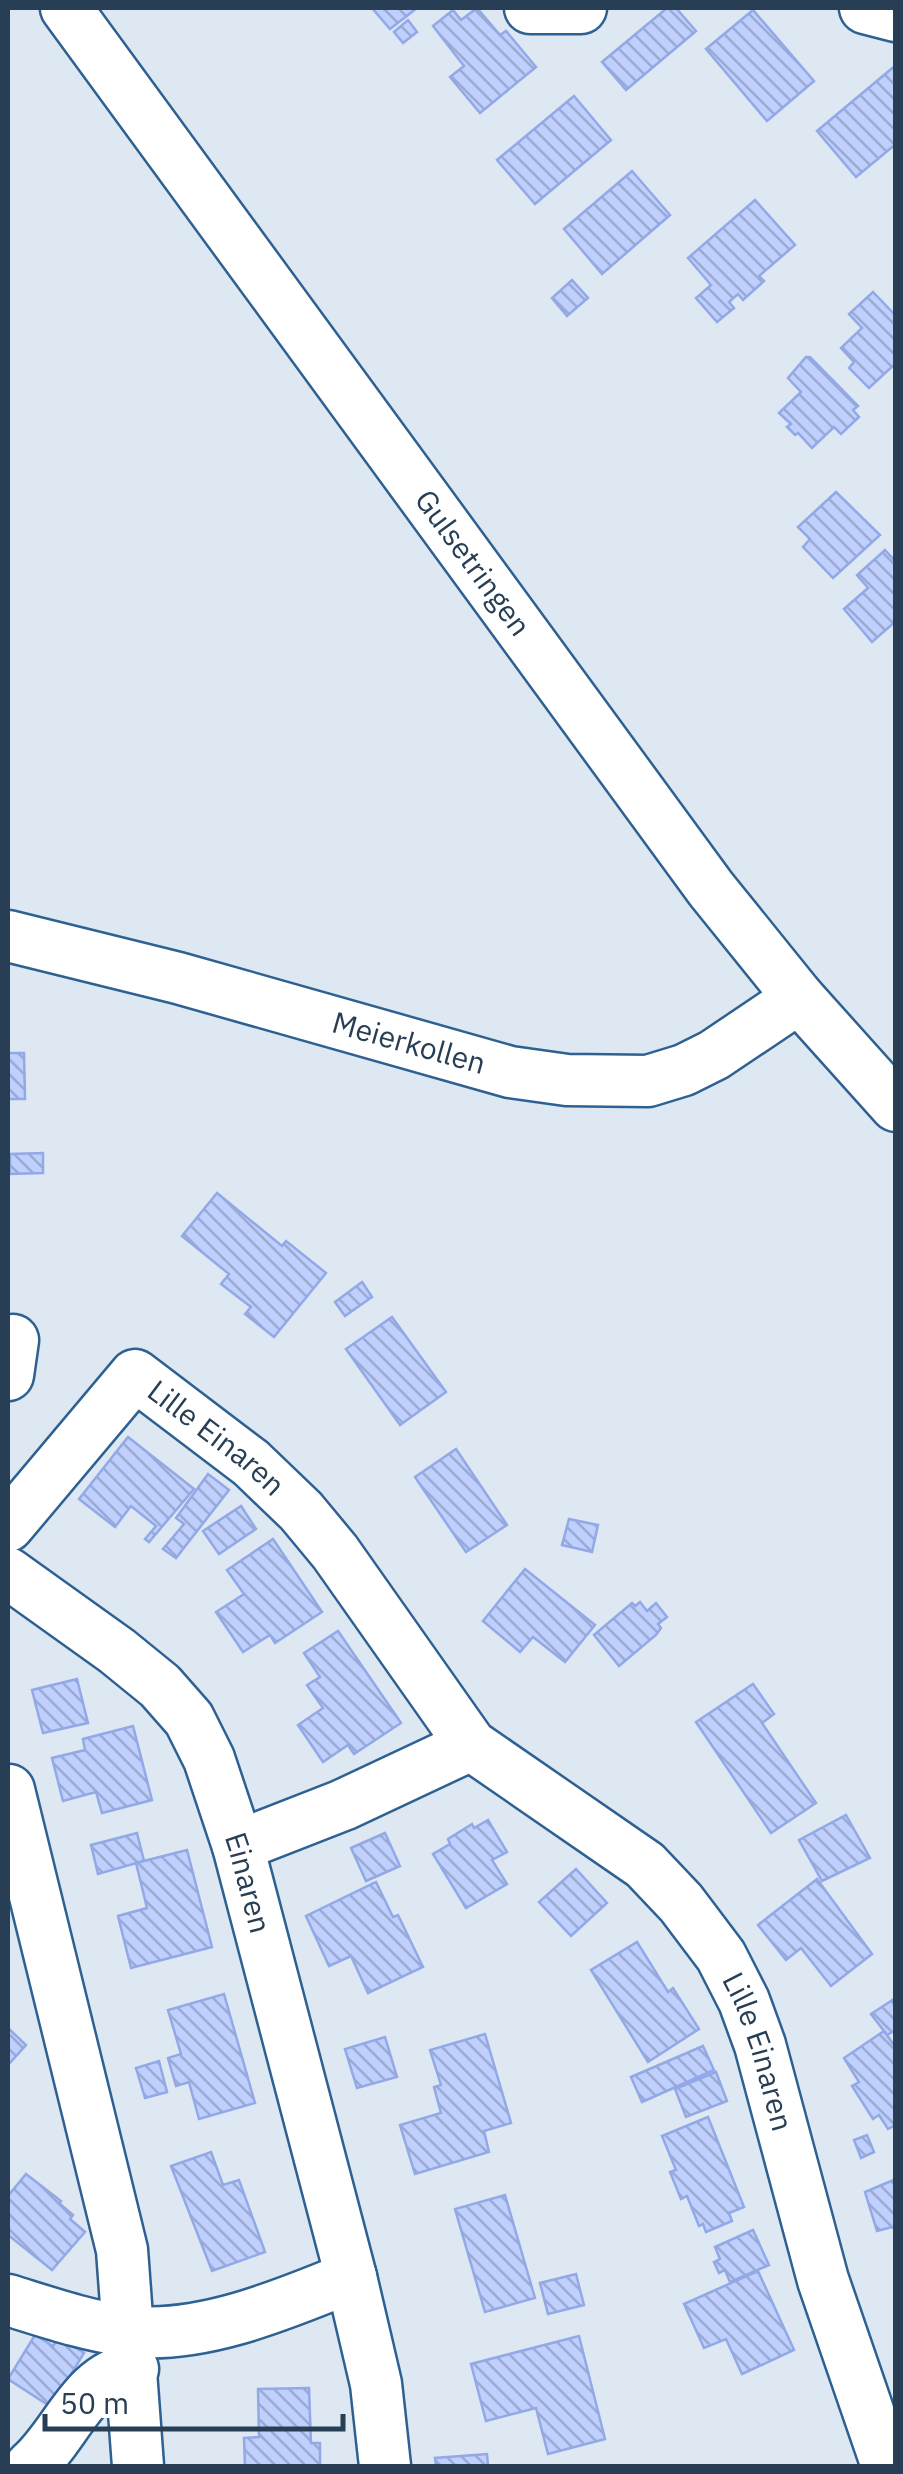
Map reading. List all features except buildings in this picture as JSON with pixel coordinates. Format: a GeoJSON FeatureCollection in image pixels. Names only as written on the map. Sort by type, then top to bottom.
{"type":"FeatureCollection","features":[{"type":"Feature","properties":{"kind":"street","name":"Gulsetringen"},"geometry":{"type":"LineString","coordinates":[[66,8],[712,889],[800,998],[896,1106]]}},
{"type":"Feature","properties":{"kind":"street"},"geometry":{"type":"LineString","coordinates":[[530,8],[580,8]]}},
{"type":"Feature","properties":{"kind":"street"},"geometry":{"type":"LineString","coordinates":[[865,8],[896,16]]}},
{"type":"Feature","properties":{"kind":"street","name":"Meierkollen"},"geometry":{"type":"LineString","coordinates":[[8,936],[178,978],[510,1072],[567,1080],[648,1081],[684,1070],[800,998]]}},
{"type":"Feature","properties":{"kind":"street","name":"Lille Einaren"},"geometry":{"type":"LineString","coordinates":[[8,1526],[135,1375],[251,1463],[300,1511],[335,1552],[471,1744],[645,1865],[721,1956],[744,2001],[760,2044],[823,2280],[887,2466]]}},
{"type":"Feature","properties":{"kind":"street","name":"Einaren"},"geometry":{"type":"LineString","coordinates":[[8,1574],[117,1650],[160,1686],[188,1720],[208,1759],[238,1846],[351,2277],[376,2384],[385,2466]]}},
{"type":"Feature","properties":{"kind":"street"},"geometry":{"type":"LineString","coordinates":[[238,1846],[343,1806],[471,1744]]}},
{"type":"Feature","properties":{"kind":"street"},"geometry":{"type":"LineString","coordinates":[[9,1790],[70,2051],[122,2250],[138,2466]]}},
{"type":"Feature","properties":{"kind":"street"},"geometry":{"type":"LineString","coordinates":[[31,2466],[60,2436],[102,2379],[115,2372],[131,2350],[182,2329],[285,2304],[351,2277]]}},
{"type":"Feature","properties":{"kind":"street"},"geometry":{"type":"LineString","coordinates":[[8,2300],[131,2350]]}}]}
